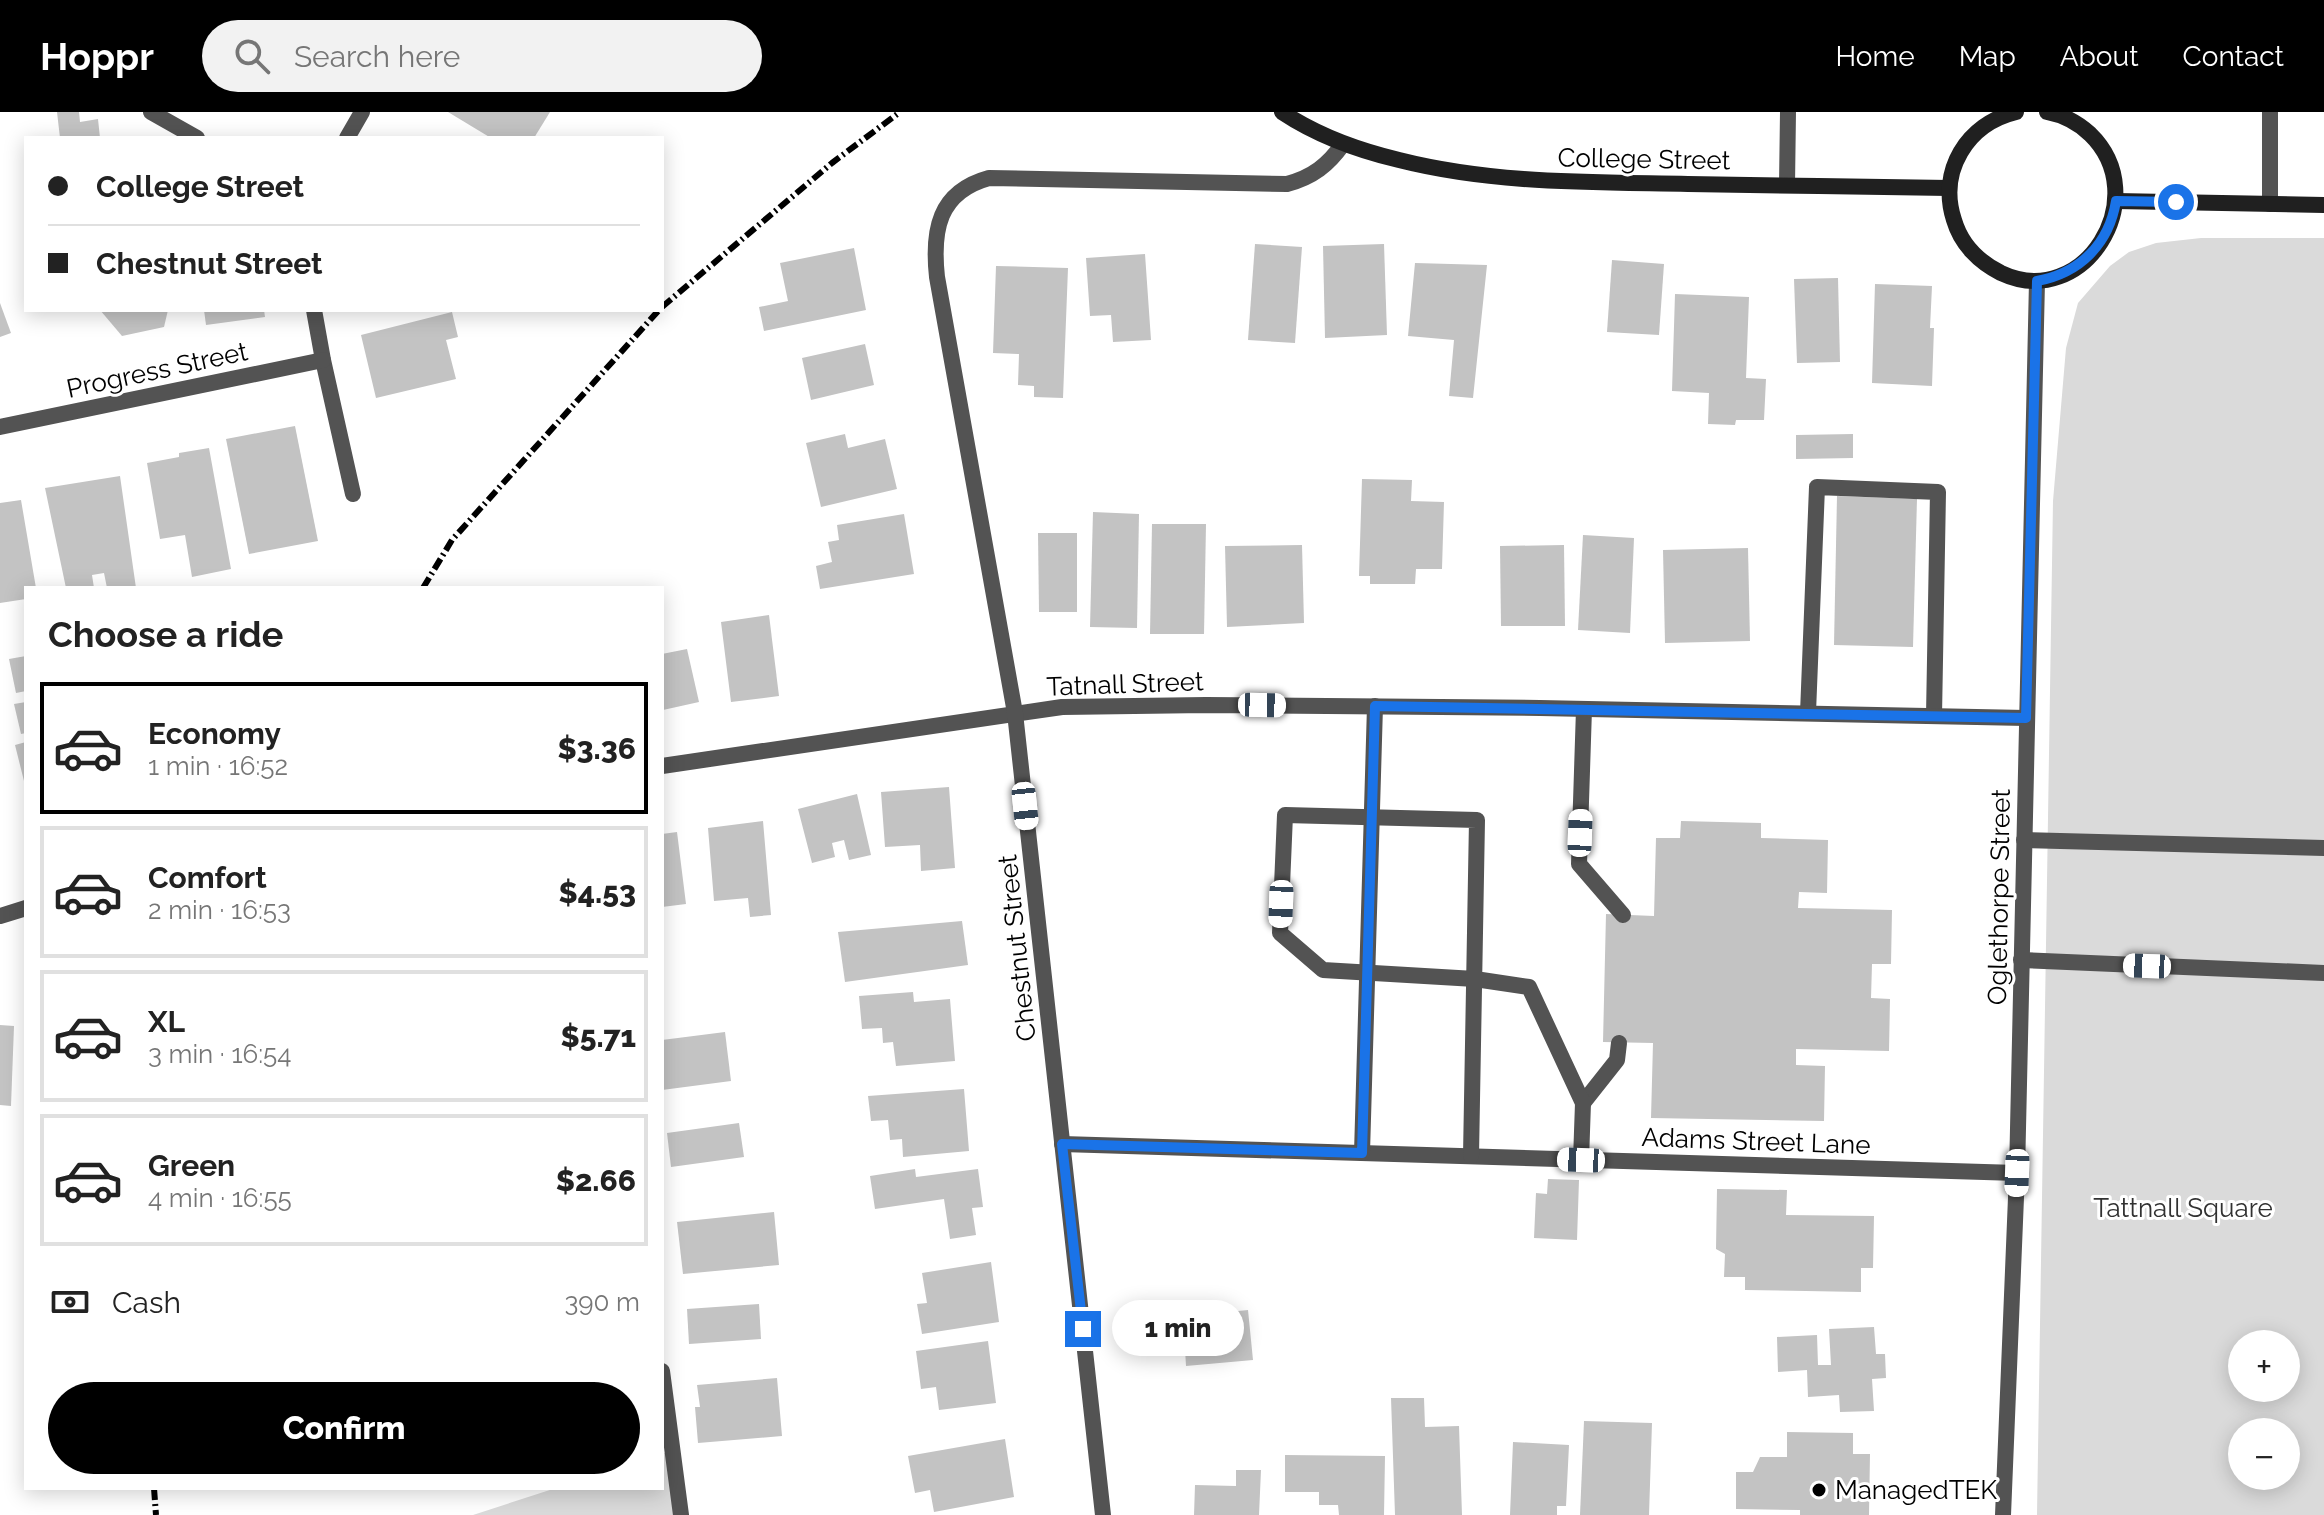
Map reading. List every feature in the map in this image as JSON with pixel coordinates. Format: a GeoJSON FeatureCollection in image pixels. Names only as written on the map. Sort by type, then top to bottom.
{"type":"FeatureCollection","features":[{"type":"Feature","properties":{"kind":"street"},"geometry":{"type":"LineString","coordinates":[[151,112],[193,136]]}},
{"type":"Feature","properties":{"kind":"street"},"geometry":{"type":"LineString","coordinates":[[348,136],[362,112]]}},
{"type":"Feature","properties":{"kind":"street","name":"College Street"},"geometry":{"type":"LineString","coordinates":[[1282,112],[1343,144],[1462,174],[1507,179],[1949,188]]}},
{"type":"Feature","properties":{"kind":"street"},"geometry":{"type":"LineString","coordinates":[[1787,185],[1788,112]]}},
{"type":"Feature","properties":{"kind":"street"},"geometry":{"type":"LineString","coordinates":[[2016,112],[1990,122],[1966,142],[1951,172],[1950,208],[1965,244],[1979,259],[2008,276],[2037,281],[2060,275],[2087,258],[2108,232],[2116,201],[2115,180],[2109,160],[2098,142],[2070,119],[2047,112]]}},
{"type":"Feature","properties":{"kind":"street"},"geometry":{"type":"LineString","coordinates":[[2270,112],[2270,204]]}},
{"type":"Feature","properties":{"kind":"street","name":"Chestnut Street"},"geometry":{"type":"LineString","coordinates":[[1103,1515],[1015,713],[937,277],[936,235],[946,206],[955,194],[967,185],[989,178],[1287,184],[1321,170],[1343,144]]}},
{"type":"Feature","properties":{"kind":"street"},"geometry":{"type":"LineString","coordinates":[[2116,201],[2324,205]]}},
{"type":"Feature","properties":{"kind":"street","name":"Oglethorpe Street"},"geometry":{"type":"LineString","coordinates":[[2003,1515],[2017,1173],[2037,281]]}},
{"type":"Feature","properties":{"kind":"street"},"geometry":{"type":"LineString","coordinates":[[314,312],[353,494]]}},
{"type":"Feature","properties":{"kind":"street","name":"Progress Street"},"geometry":{"type":"LineString","coordinates":[[0,427],[323,360]]}},
{"type":"Feature","properties":{"kind":"street"},"geometry":{"type":"LineString","coordinates":[[1808,713],[1817,487],[1938,492],[1934,716]]}},
{"type":"Feature","properties":{"kind":"street"},"geometry":{"type":"LineString","coordinates":[[1362,1153],[1375,706]]}},
{"type":"Feature","properties":{"kind":"street","name":"Tatnall Street"},"geometry":{"type":"LineString","coordinates":[[664,766],[1062,707],[1375,706],[2026,718]]}},
{"type":"Feature","properties":{"kind":"street"},"geometry":{"type":"LineString","coordinates":[[1584,709],[1579,864],[1623,915]]}},
{"type":"Feature","properties":{"kind":"street"},"geometry":{"type":"LineString","coordinates":[[1471,1156],[1475,979],[1477,820],[1285,815],[1280,933],[1323,970],[1475,979],[1529,987],[1583,1103],[1581,1160]]}},
{"type":"Feature","properties":{"kind":"street"},"geometry":{"type":"LineString","coordinates":[[2024,840],[2324,848]]}},
{"type":"Feature","properties":{"kind":"street"},"geometry":{"type":"LineString","coordinates":[[1,912],[24,908]]}},
{"type":"Feature","properties":{"kind":"street"},"geometry":{"type":"LineString","coordinates":[[2021,960],[2324,973]]}},
{"type":"Feature","properties":{"kind":"street"},"geometry":{"type":"LineString","coordinates":[[1583,1103],[1617,1060],[1619,1043]]}},
{"type":"Feature","properties":{"kind":"street","name":"Adams Street Lane"},"geometry":{"type":"LineString","coordinates":[[1062,1144],[2017,1173]]}},
{"type":"Feature","properties":{"kind":"street"},"geometry":{"type":"LineString","coordinates":[[664,1386],[681,1515]]}},
{"type":"Feature","properties":{"kind":"green space","name":"Tattnall Square"},"geometry":{"type":"Polygon","coordinates":[[[2201,238],[2324,238],[2324,1515],[2037,1515],[2053,501],[2066,348],[2078,303],[2110,266],[2129,252],[2156,243],[2201,238]]]}},
{"type":"Feature","properties":{"kind":"green space"},"geometry":{"type":"Polygon","coordinates":[[[676,1449],[683,1515],[473,1515],[550,1490],[664,1490],[664,1453],[676,1449]]]}},
{"type":"Feature","properties":{"kind":"building"},"geometry":{"type":"Polygon","coordinates":[[[57,112],[79,112],[80,122],[98,119],[100,136],[60,136],[57,112]]]}},
{"type":"Feature","properties":{"kind":"building"},"geometry":{"type":"Polygon","coordinates":[[[448,112],[550,112],[535,136],[488,136],[448,112]]]}},
{"type":"Feature","properties":{"kind":"building"},"geometry":{"type":"Polygon","coordinates":[[[1255,244],[1302,247],[1295,343],[1248,340],[1255,244]]]}},
{"type":"Feature","properties":{"kind":"building"},"geometry":{"type":"Polygon","coordinates":[[[1384,244],[1387,335],[1325,338],[1323,246],[1384,244]]]}},
{"type":"Feature","properties":{"kind":"building"},"geometry":{"type":"Polygon","coordinates":[[[854,248],[866,310],[764,331],[759,307],[788,301],[780,263],[854,248]]]}},
{"type":"Feature","properties":{"kind":"building"},"geometry":{"type":"Polygon","coordinates":[[[1145,254],[1151,340],[1113,342],[1111,315],[1090,316],[1086,258],[1145,254]]]}},
{"type":"Feature","properties":{"kind":"building"},"geometry":{"type":"Polygon","coordinates":[[[1612,260],[1664,264],[1659,335],[1607,332],[1612,260]]]}},
{"type":"Feature","properties":{"kind":"building"},"geometry":{"type":"Polygon","coordinates":[[[1415,263],[1487,265],[1473,398],[1449,396],[1454,340],[1408,336],[1415,263]]]}},
{"type":"Feature","properties":{"kind":"building"},"geometry":{"type":"Polygon","coordinates":[[[996,266],[1068,268],[1063,398],[1034,397],[1034,386],[1018,385],[1019,354],[993,353],[996,266]]]}},
{"type":"Feature","properties":{"kind":"building"},"geometry":{"type":"Polygon","coordinates":[[[1838,278],[1840,362],[1797,363],[1794,279],[1838,278]]]}},
{"type":"Feature","properties":{"kind":"building"},"geometry":{"type":"Polygon","coordinates":[[[1875,284],[1932,286],[1932,386],[1872,383],[1875,284]]]}},
{"type":"Feature","properties":{"kind":"building"},"geometry":{"type":"Polygon","coordinates":[[[1675,294],[1749,297],[1746,378],[1766,379],[1764,420],[1736,420],[1735,425],[1708,424],[1709,393],[1672,391],[1675,294]]]}},
{"type":"Feature","properties":{"kind":"building"},"geometry":{"type":"Polygon","coordinates":[[[0,303],[11,333],[0,337],[0,303]]]}},
{"type":"Feature","properties":{"kind":"building"},"geometry":{"type":"Polygon","coordinates":[[[102,312],[168,312],[164,327],[122,336],[102,312]]]}},
{"type":"Feature","properties":{"kind":"building"},"geometry":{"type":"Polygon","coordinates":[[[204,312],[264,312],[265,317],[206,325],[204,312]]]}},
{"type":"Feature","properties":{"kind":"building"},"geometry":{"type":"Polygon","coordinates":[[[452,312],[458,337],[446,340],[456,379],[376,398],[361,335],[452,312]]]}},
{"type":"Feature","properties":{"kind":"building"},"geometry":{"type":"Polygon","coordinates":[[[865,344],[874,385],[811,400],[802,358],[865,344]]]}},
{"type":"Feature","properties":{"kind":"building"},"geometry":{"type":"Polygon","coordinates":[[[295,426],[318,541],[249,554],[226,439],[295,426]]]}},
{"type":"Feature","properties":{"kind":"building"},"geometry":{"type":"Polygon","coordinates":[[[845,434],[848,448],[885,439],[897,489],[821,507],[806,443],[845,434]]]}},
{"type":"Feature","properties":{"kind":"building"},"geometry":{"type":"Polygon","coordinates":[[[1853,434],[1853,458],[1796,459],[1796,435],[1853,434]]]}},
{"type":"Feature","properties":{"kind":"building"},"geometry":{"type":"Polygon","coordinates":[[[209,448],[231,569],[192,577],[185,535],[160,539],[147,463],[209,448]]]}},
{"type":"Feature","properties":{"kind":"building"},"geometry":{"type":"Polygon","coordinates":[[[120,476],[136,586],[107,586],[104,573],[92,575],[94,586],[66,586],[45,488],[120,476]]]}},
{"type":"Feature","properties":{"kind":"building"},"geometry":{"type":"Polygon","coordinates":[[[1362,479],[1412,480],[1411,501],[1444,502],[1442,569],[1416,569],[1415,584],[1370,584],[1370,576],[1359,576],[1362,479]]]}},
{"type":"Feature","properties":{"kind":"building"},"geometry":{"type":"Polygon","coordinates":[[[1837,496],[1917,499],[1913,647],[1834,645],[1837,496]]]}},
{"type":"Feature","properties":{"kind":"building"},"geometry":{"type":"Polygon","coordinates":[[[21,500],[36,586],[24,586],[24,599],[0,603],[0,503],[21,500]]]}},
{"type":"Feature","properties":{"kind":"building"},"geometry":{"type":"Polygon","coordinates":[[[1093,512],[1139,514],[1137,628],[1090,627],[1093,512]]]}},
{"type":"Feature","properties":{"kind":"building"},"geometry":{"type":"Polygon","coordinates":[[[904,514],[914,574],[820,589],[816,566],[832,562],[828,542],[839,540],[837,525],[904,514]]]}},
{"type":"Feature","properties":{"kind":"building"},"geometry":{"type":"Polygon","coordinates":[[[1152,524],[1206,524],[1204,634],[1150,634],[1152,524]]]}},
{"type":"Feature","properties":{"kind":"building"},"geometry":{"type":"Polygon","coordinates":[[[1038,533],[1077,533],[1077,612],[1039,612],[1038,533]]]}},
{"type":"Feature","properties":{"kind":"building"},"geometry":{"type":"Polygon","coordinates":[[[1583,535],[1634,538],[1630,633],[1578,630],[1583,535]]]}},
{"type":"Feature","properties":{"kind":"building"},"geometry":{"type":"Polygon","coordinates":[[[1302,545],[1304,623],[1227,627],[1225,546],[1302,545]]]}},
{"type":"Feature","properties":{"kind":"building"},"geometry":{"type":"Polygon","coordinates":[[[1564,545],[1565,626],[1501,626],[1500,546],[1564,545]]]}},
{"type":"Feature","properties":{"kind":"building"},"geometry":{"type":"Polygon","coordinates":[[[1748,548],[1750,641],[1665,643],[1663,550],[1748,548]]]}},
{"type":"Feature","properties":{"kind":"building"},"geometry":{"type":"Polygon","coordinates":[[[769,615],[779,696],[731,702],[721,622],[769,615]]]}},
{"type":"Feature","properties":{"kind":"building"},"geometry":{"type":"Polygon","coordinates":[[[687,649],[699,702],[664,710],[664,654],[687,649]]]}},
{"type":"Feature","properties":{"kind":"building"},"geometry":{"type":"Polygon","coordinates":[[[24,656],[24,691],[16,693],[9,659],[24,656]]]}},
{"type":"Feature","properties":{"kind":"building"},"geometry":{"type":"Polygon","coordinates":[[[24,702],[24,733],[21,734],[14,704],[24,702]]]}},
{"type":"Feature","properties":{"kind":"building"},"geometry":{"type":"Polygon","coordinates":[[[24,743],[24,781],[15,745],[24,743]]]}},
{"type":"Feature","properties":{"kind":"building"},"geometry":{"type":"Polygon","coordinates":[[[949,787],[955,868],[921,871],[920,845],[885,847],[881,792],[949,787]]]}},
{"type":"Feature","properties":{"kind":"building"},"geometry":{"type":"Polygon","coordinates":[[[857,794],[871,855],[849,860],[844,840],[832,843],[835,857],[812,863],[798,809],[857,794]]]}},
{"type":"Feature","properties":{"kind":"building"},"geometry":{"type":"Polygon","coordinates":[[[763,821],[771,915],[750,917],[748,898],[714,901],[708,828],[763,821]]]}},
{"type":"Feature","properties":{"kind":"building"},"geometry":{"type":"Polygon","coordinates":[[[1681,821],[1761,823],[1761,838],[1828,840],[1827,893],[1799,892],[1798,908],[1892,910],[1891,964],[1872,964],[1871,998],[1890,999],[1889,1051],[1796,1049],[1796,1065],[1825,1066],[1824,1121],[1651,1118],[1653,1043],[1603,1042],[1606,914],[1654,916],[1656,838],[1680,838],[1681,821]]]}},
{"type":"Feature","properties":{"kind":"building"},"geometry":{"type":"Polygon","coordinates":[[[677,832],[686,904],[664,907],[664,834],[677,832]]]}},
{"type":"Feature","properties":{"kind":"building"},"geometry":{"type":"Polygon","coordinates":[[[962,921],[968,965],[845,982],[838,932],[962,921]]]}},
{"type":"Feature","properties":{"kind":"building"},"geometry":{"type":"Polygon","coordinates":[[[913,992],[914,1002],[950,999],[955,1061],[896,1066],[893,1042],[883,1043],[882,1028],[862,1029],[859,996],[913,992]]]}},
{"type":"Feature","properties":{"kind":"building"},"geometry":{"type":"Polygon","coordinates":[[[0,1025],[14,1026],[11,1106],[0,1105],[0,1025]]]}},
{"type":"Feature","properties":{"kind":"building"},"geometry":{"type":"Polygon","coordinates":[[[725,1032],[731,1081],[664,1090],[664,1040],[725,1032]]]}},
{"type":"Feature","properties":{"kind":"building"},"geometry":{"type":"Polygon","coordinates":[[[964,1089],[969,1151],[903,1157],[902,1139],[890,1140],[888,1120],[871,1121],[868,1096],[964,1089]]]}},
{"type":"Feature","properties":{"kind":"building"},"geometry":{"type":"Polygon","coordinates":[[[739,1123],[744,1157],[671,1167],[667,1133],[739,1123]]]}},
{"type":"Feature","properties":{"kind":"building"},"geometry":{"type":"Polygon","coordinates":[[[915,1169],[916,1177],[978,1169],[983,1207],[972,1208],[976,1235],[950,1239],[944,1199],[875,1209],[870,1176],[915,1169]]]}},
{"type":"Feature","properties":{"kind":"building"},"geometry":{"type":"Polygon","coordinates":[[[1548,1179],[1579,1180],[1577,1240],[1534,1238],[1536,1193],[1547,1194],[1548,1179]]]}},
{"type":"Feature","properties":{"kind":"building"},"geometry":{"type":"Polygon","coordinates":[[[1717,1189],[1787,1190],[1786,1215],[1874,1216],[1873,1268],[1861,1268],[1861,1292],[1745,1290],[1745,1277],[1724,1277],[1725,1254],[1716,1249],[1717,1189]]]}},
{"type":"Feature","properties":{"kind":"building"},"geometry":{"type":"Polygon","coordinates":[[[774,1212],[779,1265],[683,1274],[677,1222],[774,1212]]]}},
{"type":"Feature","properties":{"kind":"building"},"geometry":{"type":"Polygon","coordinates":[[[991,1262],[999,1322],[922,1334],[917,1304],[927,1303],[922,1273],[991,1262]]]}},
{"type":"Feature","properties":{"kind":"building"},"geometry":{"type":"Polygon","coordinates":[[[759,1304],[761,1339],[689,1344],[687,1309],[759,1304]]]}},
{"type":"Feature","properties":{"kind":"building"},"geometry":{"type":"Polygon","coordinates":[[[1248,1310],[1253,1360],[1186,1366],[1185,1349],[1171,1350],[1168,1318],[1248,1310]]]}},
{"type":"Feature","properties":{"kind":"building"},"geometry":{"type":"Polygon","coordinates":[[[1874,1327],[1876,1354],[1885,1354],[1886,1378],[1872,1379],[1874,1411],[1840,1412],[1839,1395],[1808,1397],[1807,1370],[1778,1372],[1777,1337],[1817,1335],[1818,1365],[1831,1365],[1829,1329],[1874,1327]]]}},
{"type":"Feature","properties":{"kind":"building"},"geometry":{"type":"Polygon","coordinates":[[[988,1341],[996,1403],[939,1410],[936,1387],[921,1389],[916,1351],[988,1341]]]}},
{"type":"Feature","properties":{"kind":"building"},"geometry":{"type":"Polygon","coordinates":[[[777,1378],[782,1436],[698,1443],[695,1407],[700,1407],[697,1385],[777,1378]]]}},
{"type":"Feature","properties":{"kind":"building"},"geometry":{"type":"Polygon","coordinates":[[[1391,1398],[1424,1398],[1425,1427],[1459,1426],[1462,1515],[1395,1515],[1391,1398]]]}},
{"type":"Feature","properties":{"kind":"building"},"geometry":{"type":"Polygon","coordinates":[[[1584,1421],[1652,1423],[1649,1515],[1580,1515],[1584,1421]]]}},
{"type":"Feature","properties":{"kind":"building"},"geometry":{"type":"Polygon","coordinates":[[[1787,1432],[1853,1433],[1853,1454],[1870,1454],[1869,1515],[1800,1515],[1800,1510],[1736,1509],[1736,1472],[1753,1472],[1760,1457],[1787,1457],[1787,1432]]]}},
{"type":"Feature","properties":{"kind":"building"},"geometry":{"type":"Polygon","coordinates":[[[1005,1439],[1014,1497],[934,1512],[930,1490],[915,1493],[908,1456],[1005,1439]]]}},
{"type":"Feature","properties":{"kind":"building"},"geometry":{"type":"Polygon","coordinates":[[[1513,1442],[1569,1445],[1566,1506],[1557,1506],[1557,1515],[1510,1515],[1513,1442]]]}},
{"type":"Feature","properties":{"kind":"building"},"geometry":{"type":"Polygon","coordinates":[[[1285,1455],[1385,1456],[1384,1515],[1339,1515],[1338,1505],[1319,1505],[1319,1492],[1285,1492],[1285,1455]]]}},
{"type":"Feature","properties":{"kind":"building"},"geometry":{"type":"Polygon","coordinates":[[[1236,1470],[1261,1470],[1259,1515],[1194,1515],[1195,1485],[1236,1486],[1236,1470]]]}},
{"type":"Feature","properties":{"kind":"railway"},"geometry":{"type":"LineString","coordinates":[[664,305],[832,163],[900,112]]}},
{"type":"Feature","properties":{"kind":"railway"},"geometry":{"type":"LineString","coordinates":[[424,586],[452,540],[657,312]]}},
{"type":"Feature","properties":{"kind":"railway"},"geometry":{"type":"LineString","coordinates":[[154,1490],[156,1515]]}},
{"type":"Feature","properties":{"kind":"place","name":"ManagedTEK"},"geometry":{"type":"Point","coordinates":[1819,1490]}},
{"type":"Feature","properties":{"kind":"route"},"geometry":{"type":"LineString","coordinates":[[1083,1329],[1062,1144],[1362,1153],[1375,706],[2026,718],[2037,281],[2074,268],[2099,246],[2114,217],[2116,201],[2176,202]]}}]}
